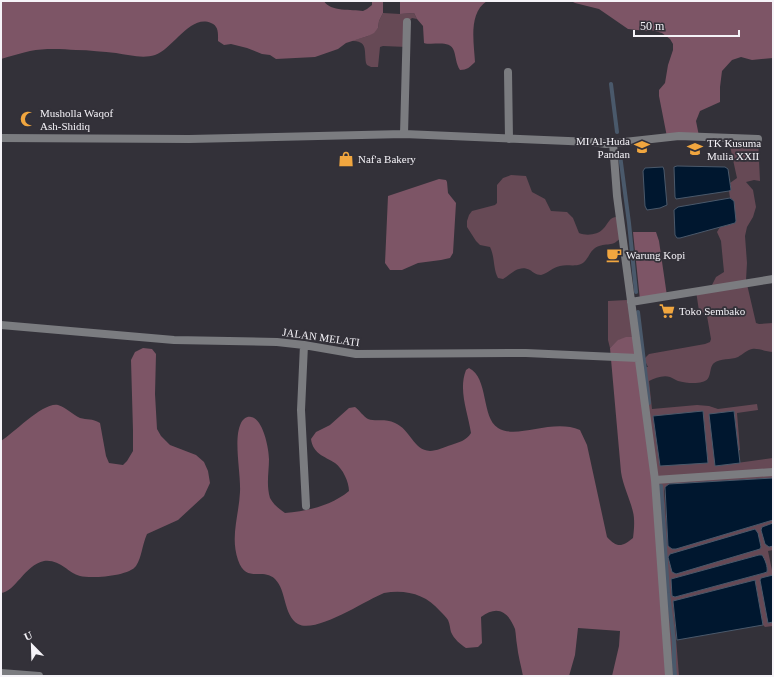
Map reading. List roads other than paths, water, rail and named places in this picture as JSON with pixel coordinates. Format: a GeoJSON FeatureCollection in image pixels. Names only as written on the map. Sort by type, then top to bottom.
{"type":"FeatureCollection","features":[{"type":"Feature","properties":{"kind":"street"},"geometry":{"type":"LineString","coordinates":[[404,134],[407,22]]}},
{"type":"Feature","properties":{"kind":"street"},"geometry":{"type":"LineString","coordinates":[[508,72],[509,139]]}},
{"type":"Feature","properties":{"kind":"street"},"geometry":{"type":"LineString","coordinates":[[1,138],[189,138],[404,134],[592,142],[606,144],[680,136],[758,139]]}},
{"type":"Feature","properties":{"kind":"street"},"geometry":{"type":"LineString","coordinates":[[612,143],[616,196],[655,480],[669,676]]}},
{"type":"Feature","properties":{"kind":"street"},"geometry":{"type":"LineString","coordinates":[[631,302],[773,279]]}},
{"type":"Feature","properties":{"kind":"street","name":"JALAN MELATI"},"geometry":{"type":"LineString","coordinates":[[1,325],[174,340],[277,342],[356,354],[526,354],[638,358]]}},
{"type":"Feature","properties":{"kind":"street"},"geometry":{"type":"LineString","coordinates":[[304,345],[300,410],[306,506]]}},
{"type":"Feature","properties":{"kind":"street"},"geometry":{"type":"LineString","coordinates":[[655,480],[773,472]]}},
{"type":"Feature","properties":{"kind":"street"},"geometry":{"type":"LineString","coordinates":[[1,673],[39,676]]}},
{"type":"Feature","properties":{"kind":"water"},"geometry":{"type":"Polygon","coordinates":[[[663,167],[667,205],[660,208],[647,210],[645,206],[643,171],[645,168],[663,167]]]}},
{"type":"Feature","properties":{"kind":"water"},"geometry":{"type":"Polygon","coordinates":[[[674,167],[725,167],[728,169],[731,190],[676,199],[674,167]]]}},
{"type":"Feature","properties":{"kind":"water"},"geometry":{"type":"Polygon","coordinates":[[[730,198],[734,201],[735,223],[677,238],[675,235],[674,210],[678,207],[730,198]]]}},
{"type":"Feature","properties":{"kind":"water"},"geometry":{"type":"Polygon","coordinates":[[[703,411],[708,463],[660,466],[653,416],[703,411]]]}},
{"type":"Feature","properties":{"kind":"water"},"geometry":{"type":"Polygon","coordinates":[[[734,411],[740,463],[715,466],[709,414],[734,411]]]}},
{"type":"Feature","properties":{"kind":"water"},"geometry":{"type":"Polygon","coordinates":[[[773,478],[773,520],[676,549],[672,549],[668,546],[665,487],[669,484],[773,478]]]}},
{"type":"Feature","properties":{"kind":"water"},"geometry":{"type":"Polygon","coordinates":[[[773,523],[773,546],[769,547],[765,544],[761,530],[762,527],[773,523]]]}},
{"type":"Feature","properties":{"kind":"water"},"geometry":{"type":"Polygon","coordinates":[[[755,529],[758,533],[761,547],[760,549],[676,574],[672,572],[668,557],[670,554],[755,529]]]}},
{"type":"Feature","properties":{"kind":"water"},"geometry":{"type":"Polygon","coordinates":[[[762,555],[767,565],[767,572],[675,597],[672,596],[671,579],[762,555]]]}},
{"type":"Feature","properties":{"kind":"water"},"geometry":{"type":"Polygon","coordinates":[[[773,575],[773,622],[768,623],[760,580],[761,578],[773,575]]]}},
{"type":"Feature","properties":{"kind":"water"},"geometry":{"type":"Polygon","coordinates":[[[755,580],[763,625],[677,640],[673,601],[755,580]]]}},
{"type":"Feature","properties":{"kind":"waterway"},"geometry":{"type":"LineString","coordinates":[[611,84],[617,132]]}},
{"type":"Feature","properties":{"kind":"waterway"},"geometry":{"type":"LineString","coordinates":[[620,155],[636,292]]}},
{"type":"Feature","properties":{"kind":"waterway"},"geometry":{"type":"LineString","coordinates":[[638,312],[649,403]]}},
{"type":"Feature","properties":{"kind":"waterway"},"geometry":{"type":"LineString","coordinates":[[661,486],[668,593],[674,642],[675,676]]}},
{"type":"Feature","properties":{"kind":"place","name":"Musholla Waqof Ash-Shidiq"},"geometry":{"type":"Point","coordinates":[28,119]}},
{"type":"Feature","properties":{"kind":"place","name":"MI Al-Huda Pandan"},"geometry":{"type":"Point","coordinates":[642,147]}},
{"type":"Feature","properties":{"kind":"place","name":"TK Kusuma Mulia XXII"},"geometry":{"type":"Point","coordinates":[695,149]}},
{"type":"Feature","properties":{"kind":"place","name":"Naf'a Bakery"},"geometry":{"type":"Point","coordinates":[346,159]}},
{"type":"Feature","properties":{"kind":"place","name":"Warung Kopi"},"geometry":{"type":"Point","coordinates":[614,255]}},
{"type":"Feature","properties":{"kind":"place","name":"Toko Sembako"},"geometry":{"type":"Point","coordinates":[667,311]}}]}
